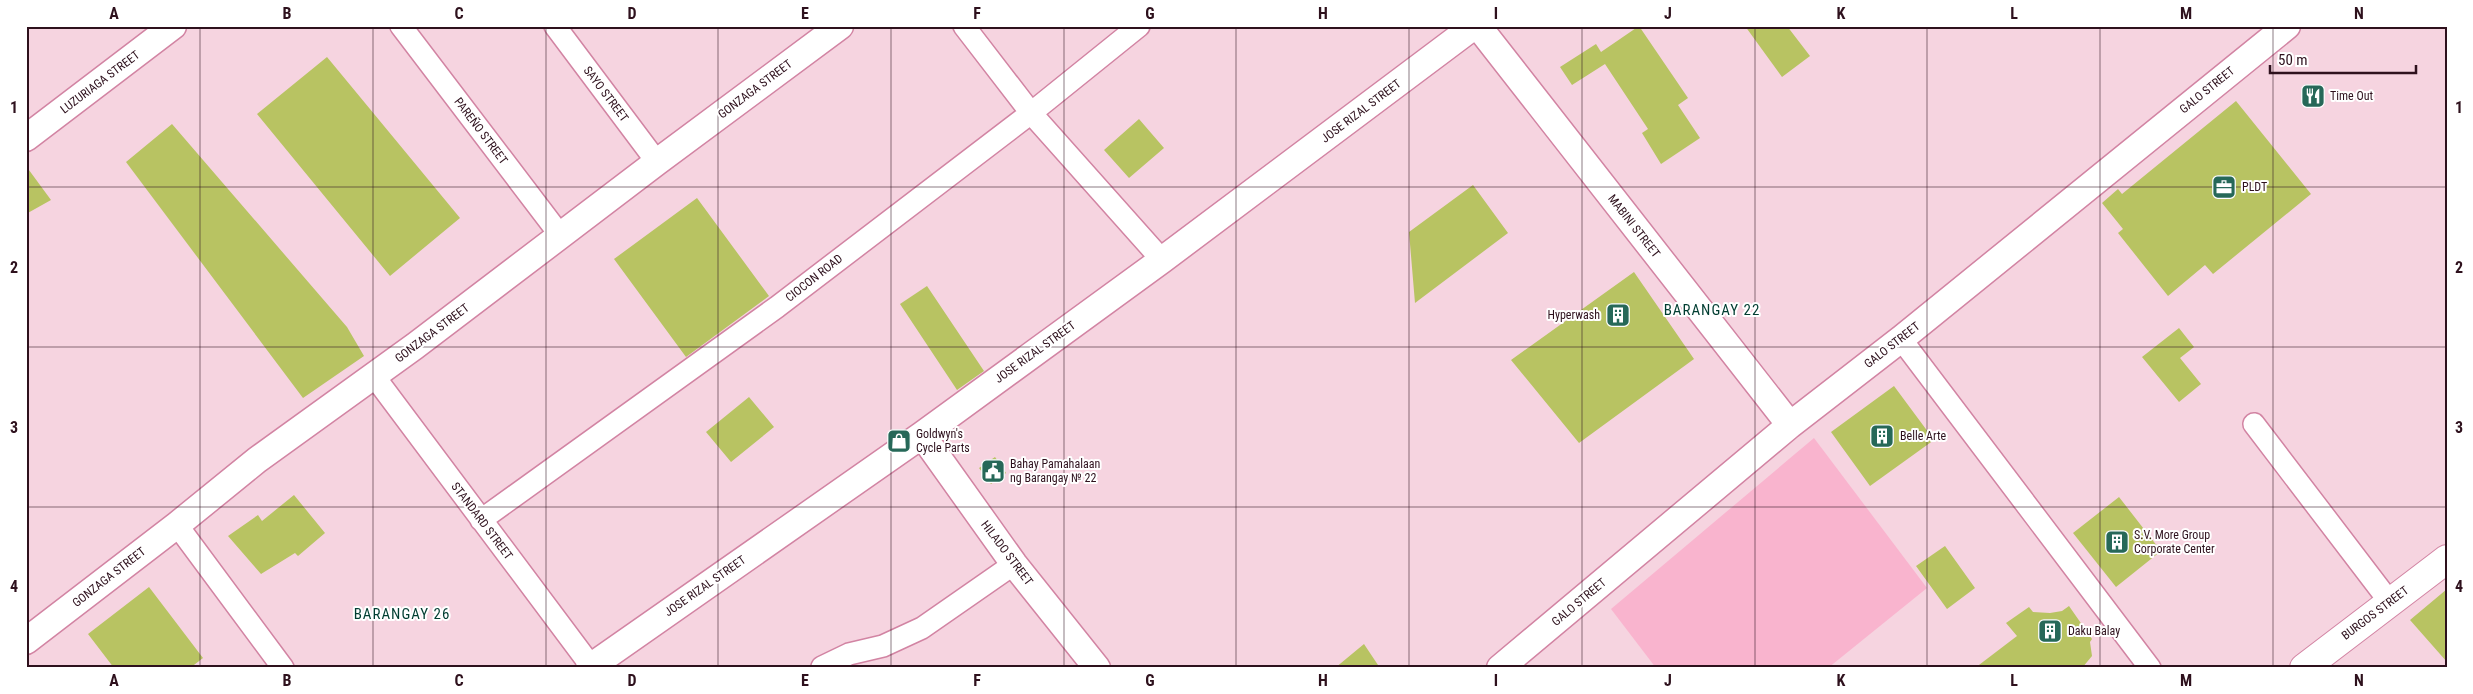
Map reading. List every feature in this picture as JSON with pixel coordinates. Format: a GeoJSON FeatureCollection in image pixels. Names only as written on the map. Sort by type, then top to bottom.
{"type":"FeatureCollection","features":[{"type":"Feature","properties":{"kind":"main road","name":"BURGOS STREET"},"geometry":{"type":"LineString","coordinates":[[2304,668],[2389,601],[2447,559]]}},
{"type":"Feature","properties":{"kind":"street","name":"LUZURIAGA STREET"},"geometry":{"type":"LineString","coordinates":[[26,138],[173,26]]}},
{"type":"Feature","properties":{"kind":"street","name":"PAREÑO STREET"},"geometry":{"type":"LineString","coordinates":[[401,26],[560,235]]}},
{"type":"Feature","properties":{"kind":"street","name":"SAYO STREET"},"geometry":{"type":"LineString","coordinates":[[556,26],[657,162]]}},
{"type":"Feature","properties":{"kind":"street","name":"GONZAGA STREET"},"geometry":{"type":"LineString","coordinates":[[26,641],[176,526],[257,460],[374,376],[840,26]]}},
{"type":"Feature","properties":{"kind":"street"},"geometry":{"type":"LineString","coordinates":[[964,26],[1032,113],[1162,260]]}},
{"type":"Feature","properties":{"kind":"street","name":"CIOCON ROAD"},"geometry":{"type":"LineString","coordinates":[[481,520],[777,307],[1032,113],[1140,26]]}},
{"type":"Feature","properties":{"kind":"street","name":"JOSE RIZAL STREET"},"geometry":{"type":"LineString","coordinates":[[590,667],[922,435],[1162,260],[1476,26]]}},
{"type":"Feature","properties":{"kind":"street","name":"MABINI STREET"},"geometry":{"type":"LineString","coordinates":[[1476,26],[1790,425]]}},
{"type":"Feature","properties":{"kind":"street","name":"GALO STREET"},"geometry":{"type":"LineString","coordinates":[[1500,668],[1790,425],[1901,339],[2288,26]]}},
{"type":"Feature","properties":{"kind":"street"},"geometry":{"type":"LineString","coordinates":[[1901,339],[2150,668]]}},
{"type":"Feature","properties":{"kind":"street","name":"STANDARD STREET"},"geometry":{"type":"LineString","coordinates":[[374,376],[590,667]]}},
{"type":"Feature","properties":{"kind":"street"},"geometry":{"type":"LineString","coordinates":[[2254,424],[2389,601]]}},
{"type":"Feature","properties":{"kind":"street","name":"HILADO STREET"},"geometry":{"type":"LineString","coordinates":[[922,435],[1014,564],[1097,668]]}},
{"type":"Feature","properties":{"kind":"street"},"geometry":{"type":"LineString","coordinates":[[176,526],[283,668]]}},
{"type":"Feature","properties":{"kind":"street"},"geometry":{"type":"LineString","coordinates":[[822,667],[849,654],[883,646],[922,628],[1014,564]]}},
{"type":"Feature","properties":{"kind":"shaded area"},"geometry":{"type":"Polygon","coordinates":[[[1814,438],[1927,588],[1828,668],[1656,668],[1611,609],[1814,438]]]}},
{"type":"Feature","properties":{"kind":"building"},"geometry":{"type":"Polygon","coordinates":[[[1639,26],[1688,98],[1678,105],[1700,138],[1661,164],[1642,133],[1648,129],[1605,64],[1572,85],[1560,67],[1596,44],[1601,52],[1639,26]]]}},
{"type":"Feature","properties":{"kind":"building"},"geometry":{"type":"Polygon","coordinates":[[[1745,26],[1787,26],[1810,56],[1782,77],[1745,26]]]}},
{"type":"Feature","properties":{"kind":"building"},"geometry":{"type":"Polygon","coordinates":[[[327,57],[460,218],[390,276],[257,114],[327,57]]]}},
{"type":"Feature","properties":{"kind":"building","name":"PLDT"},"geometry":{"type":"Polygon","coordinates":[[[2236,101],[2311,194],[2213,274],[2205,265],[2168,296],[2118,233],[2123,229],[2102,203],[2118,189],[2122,194],[2236,101]]]}},
{"type":"Feature","properties":{"kind":"building"},"geometry":{"type":"Polygon","coordinates":[[[1139,119],[1164,148],[1129,178],[1104,150],[1139,119]]]}},
{"type":"Feature","properties":{"kind":"building"},"geometry":{"type":"Polygon","coordinates":[[[172,124],[347,327],[364,356],[303,398],[126,162],[172,124]]]}},
{"type":"Feature","properties":{"kind":"building"},"geometry":{"type":"Polygon","coordinates":[[[26,166],[51,200],[26,214],[26,166]]]}},
{"type":"Feature","properties":{"kind":"building"},"geometry":{"type":"Polygon","coordinates":[[[1473,185],[1508,233],[1415,303],[1409,232],[1473,185]]]}},
{"type":"Feature","properties":{"kind":"building"},"geometry":{"type":"Polygon","coordinates":[[[697,198],[769,296],[686,357],[614,259],[697,198]]]}},
{"type":"Feature","properties":{"kind":"building","name":"Hyperwash"},"geometry":{"type":"Polygon","coordinates":[[[1634,272],[1694,359],[1579,443],[1511,360],[1634,272]]]}},
{"type":"Feature","properties":{"kind":"building"},"geometry":{"type":"Polygon","coordinates":[[[927,286],[984,371],[957,390],[900,304],[927,286]]]}},
{"type":"Feature","properties":{"kind":"building"},"geometry":{"type":"Polygon","coordinates":[[[2179,328],[2194,347],[2180,358],[2201,384],[2179,402],[2142,357],[2179,328]]]}},
{"type":"Feature","properties":{"kind":"building","name":"Belle Arte"},"geometry":{"type":"Polygon","coordinates":[[[1894,386],[1934,440],[1870,486],[1831,432],[1894,386]]]}},
{"type":"Feature","properties":{"kind":"building"},"geometry":{"type":"Polygon","coordinates":[[[749,397],[774,427],[731,462],[706,432],[749,397]]]}},
{"type":"Feature","properties":{"kind":"building","name":"Bahay Pamahalaan ng Barangay № 22"},"geometry":{"type":"Polygon","coordinates":[[[995,457],[1006,473],[991,484],[979,468],[995,457]]]}},
{"type":"Feature","properties":{"kind":"building"},"geometry":{"type":"Polygon","coordinates":[[[294,495],[325,533],[298,556],[295,553],[261,574],[228,536],[258,515],[262,521],[294,495]]]}},
{"type":"Feature","properties":{"kind":"building","name":"S.V. More Group Corporate Center"},"geometry":{"type":"Polygon","coordinates":[[[2119,497],[2161,551],[2116,587],[2073,533],[2119,497]]]}},
{"type":"Feature","properties":{"kind":"building"},"geometry":{"type":"Polygon","coordinates":[[[1945,546],[1975,588],[1947,609],[1916,566],[1945,546]]]}},
{"type":"Feature","properties":{"kind":"building"},"geometry":{"type":"Polygon","coordinates":[[[149,587],[203,658],[190,668],[114,668],[88,634],[149,587]]]}},
{"type":"Feature","properties":{"kind":"building"},"geometry":{"type":"Polygon","coordinates":[[[2447,589],[2447,662],[2410,620],[2447,589]]]}},
{"type":"Feature","properties":{"kind":"building","name":"Daku Balay"},"geometry":{"type":"Polygon","coordinates":[[[2069,606],[2092,639],[2090,642],[2092,656],[2082,668],[1975,668],[2017,636],[2006,623],[2029,607],[2033,612],[2050,613],[2062,611],[2069,606]]]}},
{"type":"Feature","properties":{"kind":"building"},"geometry":{"type":"Polygon","coordinates":[[[1364,644],[1380,668],[1335,668],[1364,644]]]}},
{"type":"Feature","properties":{"kind":"place","name":"Time Out"},"geometry":{"type":"Point","coordinates":[2313,96]}},
{"type":"Feature","properties":{"kind":"place","name":"PLDT"},"geometry":{"type":"Point","coordinates":[2224,187]}},
{"type":"Feature","properties":{"kind":"place","name":"Hyperwash"},"geometry":{"type":"Point","coordinates":[1618,315]}},
{"type":"Feature","properties":{"kind":"place","name":"Belle Arte"},"geometry":{"type":"Point","coordinates":[1882,436]}},
{"type":"Feature","properties":{"kind":"place","name":"Goldwyn's Cycle Parts"},"geometry":{"type":"Point","coordinates":[899,441]}},
{"type":"Feature","properties":{"kind":"place","name":"Bahay Pamahalaan ng Barangay № 22"},"geometry":{"type":"Point","coordinates":[993,471]}},
{"type":"Feature","properties":{"kind":"place","name":"S.V. More Group Corporate Center"},"geometry":{"type":"Point","coordinates":[2117,542]}},
{"type":"Feature","properties":{"kind":"place","name":"Daku Balay"},"geometry":{"type":"Point","coordinates":[2050,631]}},
{"type":"Feature","properties":{"kind":"district","name":"BARANGAY 22"},"geometry":{"type":"Point","coordinates":[1712,310]}},
{"type":"Feature","properties":{"kind":"district","name":"BARANGAY 26"},"geometry":{"type":"Point","coordinates":[402,614]}}]}
